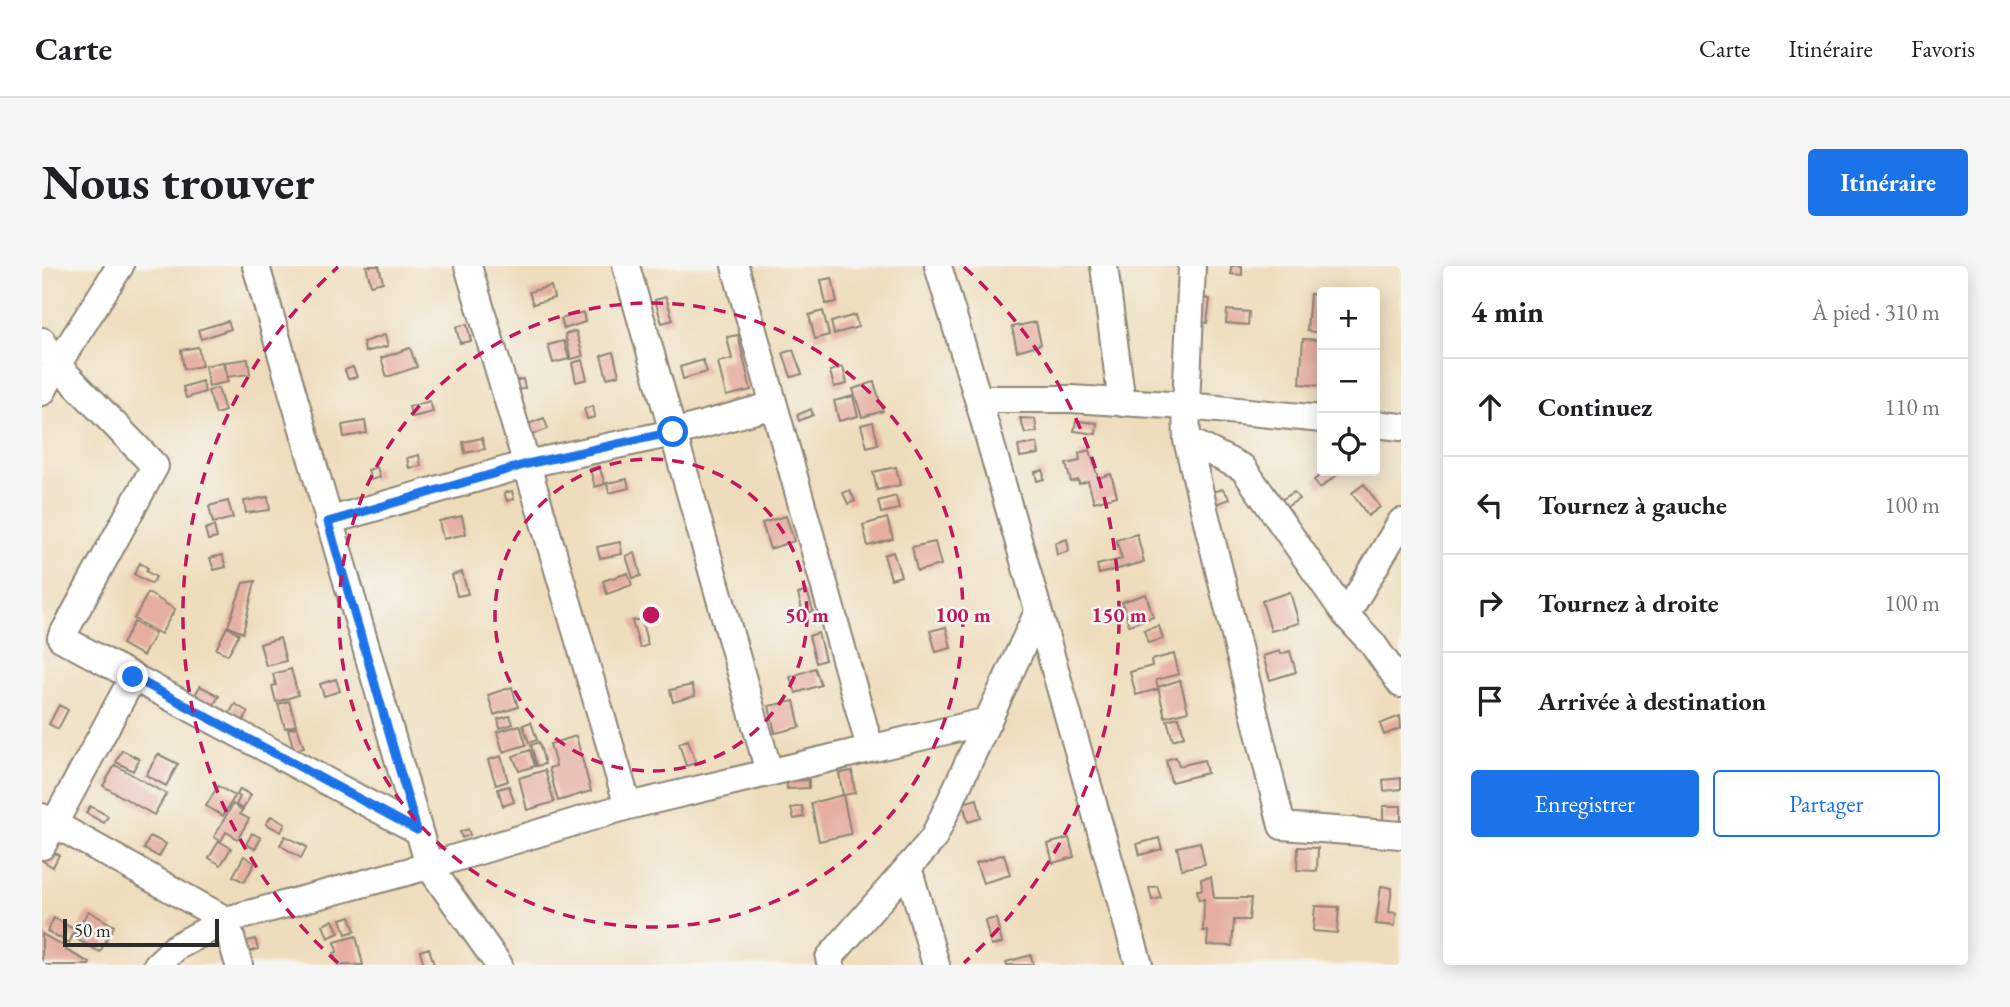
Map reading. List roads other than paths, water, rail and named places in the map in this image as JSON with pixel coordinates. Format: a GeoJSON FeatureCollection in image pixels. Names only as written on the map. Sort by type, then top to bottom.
{"type":"FeatureCollection","features":[{"type":"Feature","properties":{"kind":"street"},"geometry":{"type":"LineString","coordinates":[[42,392],[120,266]]}},
{"type":"Feature","properties":{"kind":"street"},"geometry":{"type":"LineString","coordinates":[[256,266],[429,866],[499,965]]}},
{"type":"Feature","properties":{"kind":"street"},"geometry":{"type":"LineString","coordinates":[[468,266],[628,806]]}},
{"type":"Feature","properties":{"kind":"street"},"geometry":{"type":"LineString","coordinates":[[626,266],[769,772]]}},
{"type":"Feature","properties":{"kind":"street"},"geometry":{"type":"LineString","coordinates":[[735,266],[870,748]]}},
{"type":"Feature","properties":{"kind":"street"},"geometry":{"type":"LineString","coordinates":[[938,266],[1139,965]]}},
{"type":"Feature","properties":{"kind":"street"},"geometry":{"type":"LineString","coordinates":[[1104,266],[1122,402]]}},
{"type":"Feature","properties":{"kind":"street"},"geometry":{"type":"LineString","coordinates":[[1192,266],[1186,406],[1188,440],[1282,826],[1401,835]]}},
{"type":"Feature","properties":{"kind":"street"},"geometry":{"type":"LineString","coordinates":[[42,341],[57,365],[155,466],[61,638],[417,830]]}},
{"type":"Feature","properties":{"kind":"street"},"geometry":{"type":"LineString","coordinates":[[978,399],[1071,399],[1186,406],[1317,419]]}},
{"type":"Feature","properties":{"kind":"street"},"geometry":{"type":"LineString","coordinates":[[328,522],[527,464],[673,432],[774,405]]}},
{"type":"Feature","properties":{"kind":"street"},"geometry":{"type":"LineString","coordinates":[[1380,425],[1401,427]]}},
{"type":"Feature","properties":{"kind":"street"},"geometry":{"type":"LineString","coordinates":[[1188,440],[1243,468],[1346,615],[1401,684]]}},
{"type":"Feature","properties":{"kind":"street"},"geometry":{"type":"LineString","coordinates":[[1346,615],[1401,522]]}},
{"type":"Feature","properties":{"kind":"street"},"geometry":{"type":"LineString","coordinates":[[831,965],[829,958],[933,839],[1038,612]]}},
{"type":"Feature","properties":{"kind":"street"},"geometry":{"type":"LineString","coordinates":[[133,677],[46,829],[226,920],[239,965]]}},
{"type":"Feature","properties":{"kind":"street"},"geometry":{"type":"LineString","coordinates":[[157,965],[176,947],[226,920],[429,866],[628,806],[988,721]]}},
{"type":"Feature","properties":{"kind":"street"},"geometry":{"type":"LineString","coordinates":[[908,867],[936,965]]}}]}
